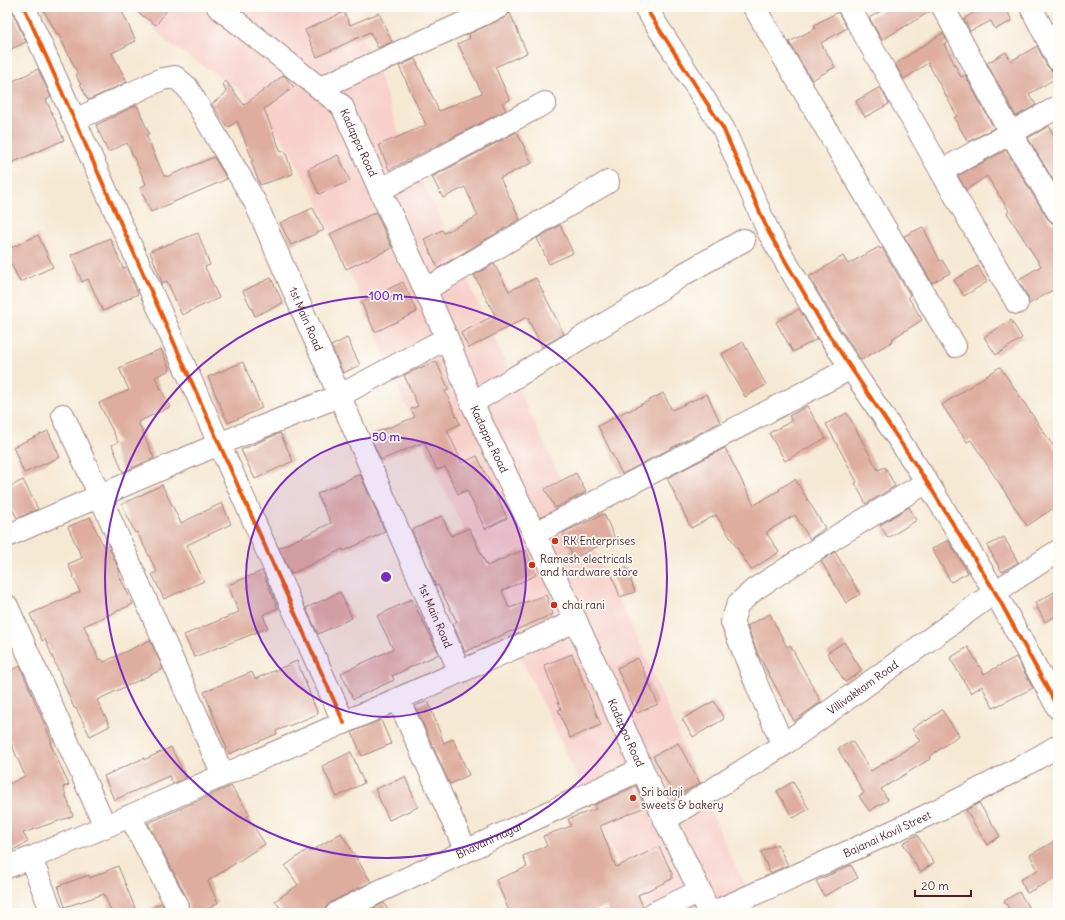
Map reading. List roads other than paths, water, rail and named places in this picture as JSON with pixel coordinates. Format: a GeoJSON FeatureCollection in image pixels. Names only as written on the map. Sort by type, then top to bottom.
{"type":"FeatureCollection","features":[{"type":"Feature","properties":{"kind":"street"},"geometry":{"type":"LineString","coordinates":[[24,7],[344,723]]}},
{"type":"Feature","properties":{"kind":"street","name":"Kadappa Road"},"geometry":{"type":"LineString","coordinates":[[218,7],[342,106],[447,338],[472,403],[576,621],[665,820],[700,891],[708,913]]}},
{"type":"Feature","properties":{"kind":"street"},"geometry":{"type":"LineString","coordinates":[[320,88],[499,7]]}},
{"type":"Feature","properties":{"kind":"street"},"geometry":{"type":"LineString","coordinates":[[645,7],[723,128],[769,233],[825,329],[927,482],[995,592],[1058,708]]}},
{"type":"Feature","properties":{"kind":"street"},"geometry":{"type":"LineString","coordinates":[[754,7],[955,346]]}},
{"type":"Feature","properties":{"kind":"street"},"geometry":{"type":"LineString","coordinates":[[849,7],[941,171],[1018,303]]}},
{"type":"Feature","properties":{"kind":"street"},"geometry":{"type":"LineString","coordinates":[[943,7],[1010,132],[1058,212]]}},
{"type":"Feature","properties":{"kind":"street"},"geometry":{"type":"LineString","coordinates":[[1031,7],[1058,60]]}},
{"type":"Feature","properties":{"kind":"street","name":"1st Main Road"},"geometry":{"type":"LineString","coordinates":[[75,120],[162,79],[176,78],[186,87],[255,202],[460,672]]}},
{"type":"Feature","properties":{"kind":"street"},"geometry":{"type":"LineString","coordinates":[[380,190],[545,103]]}},
{"type":"Feature","properties":{"kind":"street"},"geometry":{"type":"LineString","coordinates":[[941,171],[1058,107]]}},
{"type":"Feature","properties":{"kind":"street"},"geometry":{"type":"LineString","coordinates":[[425,290],[608,182]]}},
{"type":"Feature","properties":{"kind":"street"},"geometry":{"type":"LineString","coordinates":[[472,403],[623,313],[684,274],[744,240]]}},
{"type":"Feature","properties":{"kind":"street"},"geometry":{"type":"LineString","coordinates":[[7,536],[219,444],[339,396],[447,338]]}},
{"type":"Feature","properties":{"kind":"street"},"geometry":{"type":"LineString","coordinates":[[534,534],[850,368]]}},
{"type":"Feature","properties":{"kind":"street"},"geometry":{"type":"LineString","coordinates":[[62,415],[100,496],[223,775]]}},
{"type":"Feature","properties":{"kind":"street"},"geometry":{"type":"LineString","coordinates":[[783,745],[732,622],[738,604],[755,589],[839,535],[927,482]]}},
{"type":"Feature","properties":{"kind":"street","name":"Villivakkam Road"},"geometry":{"type":"LineString","coordinates":[[665,820],[783,745],[995,592],[1058,551]]}},
{"type":"Feature","properties":{"kind":"street"},"geometry":{"type":"LineString","coordinates":[[7,606],[105,826]]}},
{"type":"Feature","properties":{"kind":"street"},"geometry":{"type":"LineString","coordinates":[[7,867],[130,816],[576,621]]}},
{"type":"Feature","properties":{"kind":"street"},"geometry":{"type":"LineString","coordinates":[[398,698],[466,851]]}},
{"type":"Feature","properties":{"kind":"street","name":"Bajanai Kovil Street"},"geometry":{"type":"LineString","coordinates":[[712,913],[963,798],[1022,768],[1058,746]]}},
{"type":"Feature","properties":{"kind":"street","name":"Bhavani nagar"},"geometry":{"type":"LineString","coordinates":[[337,913],[380,890],[642,769]]}},
{"type":"Feature","properties":{"kind":"street"},"geometry":{"type":"LineString","coordinates":[[130,816],[177,906]]}},
{"type":"Feature","properties":{"kind":"street"},"geometry":{"type":"LineString","coordinates":[[31,858],[52,913]]}},
{"type":"Feature","properties":{"kind":"street"},"geometry":{"type":"LineString","coordinates":[[654,913],[700,891]]}},
{"type":"Feature","properties":{"kind":"place","name":"RK Enterprises"},"geometry":{"type":"Point","coordinates":[555,541]}},
{"type":"Feature","properties":{"kind":"place","name":"Ramesh electricals and hardware store"},"geometry":{"type":"Point","coordinates":[532,565]}},
{"type":"Feature","properties":{"kind":"place","name":"chai rani"},"geometry":{"type":"Point","coordinates":[554,605]}},
{"type":"Feature","properties":{"kind":"place","name":"Sri balaji sweets & bakery"},"geometry":{"type":"Point","coordinates":[633,798]}}]}
